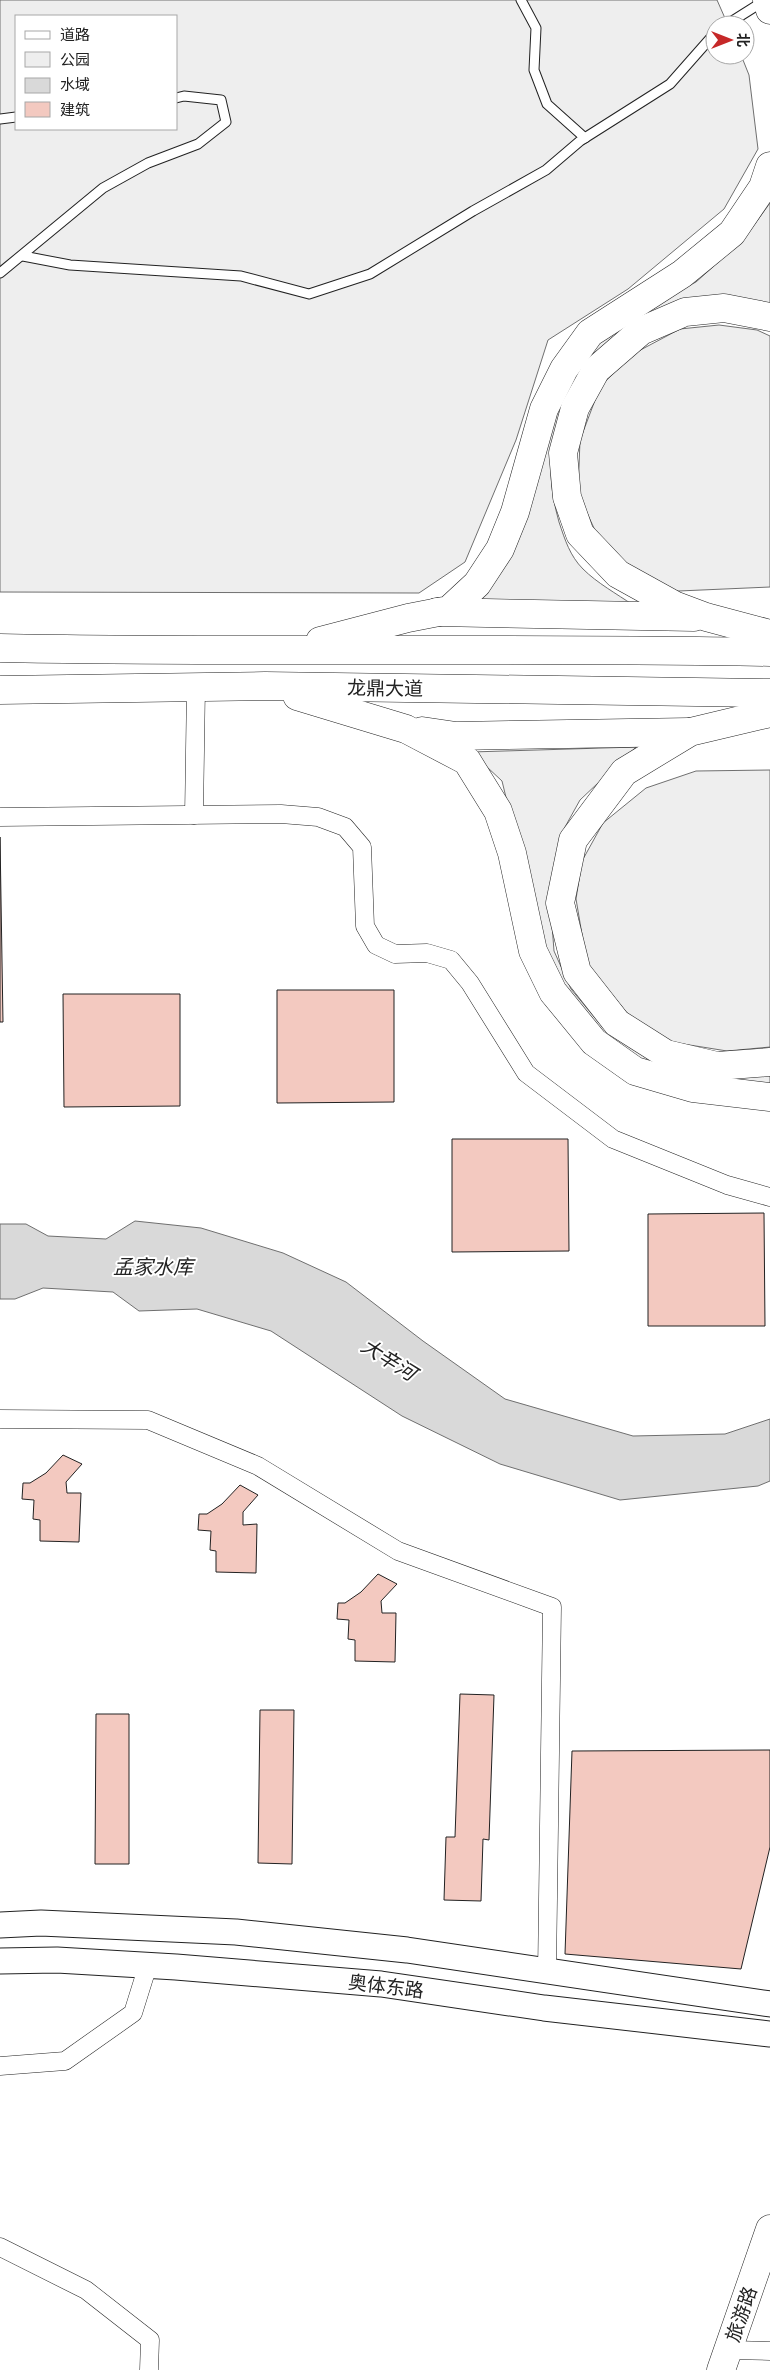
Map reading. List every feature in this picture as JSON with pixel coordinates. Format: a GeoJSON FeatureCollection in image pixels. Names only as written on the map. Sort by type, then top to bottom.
{"type":"FeatureCollection","features":[{"type":"Feature","properties":{"kind":"main road"},"geometry":{"type":"LineString","coordinates":[[766,0],[770,10]]}},
{"type":"Feature","properties":{"kind":"main road"},"geometry":{"type":"LineString","coordinates":[[268,652],[331,639],[449,610],[477,584],[500,549],[515,512],[544,409],[564,368],[590,333],[682,274],[732,233],[764,186],[770,166]]}},
{"type":"Feature","properties":{"kind":"main road"},"geometry":{"type":"LineString","coordinates":[[770,317],[724,308],[685,312],[641,331],[596,370],[575,408],[563,453],[567,497],[580,534],[618,574],[674,605],[706,617],[770,634]]}},
{"type":"Feature","properties":{"kind":"main road"},"geometry":{"type":"LineString","coordinates":[[436,612],[706,617],[770,616]]}},
{"type":"Feature","properties":{"kind":"main road","name":"龙鼎大道"},"geometry":{"type":"LineString","coordinates":[[0,648],[268,652],[673,650],[770,652]]}},
{"type":"Feature","properties":{"kind":"main road"},"geometry":{"type":"LineString","coordinates":[[265,686],[406,729],[456,736],[690,732],[770,733]]}},
{"type":"Feature","properties":{"kind":"main road","name":"龙鼎大道"},"geometry":{"type":"LineString","coordinates":[[0,690],[265,686],[770,693]]}},
{"type":"Feature","properties":{"kind":"main road"},"geometry":{"type":"LineString","coordinates":[[770,713],[690,732],[624,772],[573,840],[560,903],[577,972],[616,1023],[666,1054],[717,1066],[770,1062]]}},
{"type":"Feature","properties":{"kind":"main road"},"geometry":{"type":"LineString","coordinates":[[406,729],[467,761],[498,812],[512,853],[533,951],[553,992],[594,1042],[635,1071],[693,1088],[770,1097]]}},
{"type":"Feature","properties":{"kind":"main road"},"geometry":{"type":"LineString","coordinates":[[0,1925],[41,1923],[236,1932],[407,1950],[770,2004]]}},
{"type":"Feature","properties":{"kind":"main road","name":"奥体东路"},"geometry":{"type":"LineString","coordinates":[[0,1961],[57,1960],[148,1965],[382,1984],[544,2008],[770,2034]]}},
{"type":"Feature","properties":{"kind":"main road","name":"旅游路"},"geometry":{"type":"LineString","coordinates":[[725,2360],[770,2229]]}},
{"type":"Feature","properties":{"kind":"street"},"geometry":{"type":"LineString","coordinates":[[194,815],[196,687]]}},
{"type":"Feature","properties":{"kind":"street"},"geometry":{"type":"LineString","coordinates":[[0,817],[281,814],[318,817],[345,826],[362,847],[365,926],[376,945],[395,954],[427,953],[451,960],[470,983],[526,1073],[613,1139],[727,1185],[770,1197]]}},
{"type":"Feature","properties":{"kind":"street"},"geometry":{"type":"LineString","coordinates":[[0,1419],[148,1420],[258,1466],[398,1552],[552,1607],[547,1972]]}},
{"type":"Feature","properties":{"kind":"street"},"geometry":{"type":"LineString","coordinates":[[0,2066],[64,2061],[133,2013],[148,1965]]}},
{"type":"Feature","properties":{"kind":"street"},"geometry":{"type":"LineString","coordinates":[[0,2247],[86,2290],[150,2340],[149,2370]]}},
{"type":"Feature","properties":{"kind":"street"},"geometry":{"type":"LineString","coordinates":[[725,2360],[770,2351]]}},
{"type":"Feature","properties":{"kind":"lane"},"geometry":{"type":"LineString","coordinates":[[520,0],[536,28],[534,70],[547,104],[585,138]]}},
{"type":"Feature","properties":{"kind":"lane"},"geometry":{"type":"LineString","coordinates":[[742,15],[766,0]]}},
{"type":"Feature","properties":{"kind":"lane"},"geometry":{"type":"LineString","coordinates":[[23,256],[70,265],[241,276],[309,294],[370,274],[473,211],[546,170],[585,138],[670,84],[705,45]]}},
{"type":"Feature","properties":{"kind":"lane"},"geometry":{"type":"LineString","coordinates":[[0,273],[23,256],[103,188],[148,163],[198,144],[226,122],[221,100],[184,96],[178,98]]}},
{"type":"Feature","properties":{"kind":"lane"},"geometry":{"type":"LineString","coordinates":[[0,118],[15,117]]}},
{"type":"Feature","properties":{"kind":"green space"},"geometry":{"type":"Polygon","coordinates":[[[0,0],[717,0],[724,15],[705,15],[705,65],[745,65],[749,75],[758,149],[724,209],[628,289],[548,340],[516,440],[465,562],[419,593],[0,592],[0,0]]]}},
{"type":"Feature","properties":{"kind":"green space"},"geometry":{"type":"Polygon","coordinates":[[[770,203],[770,307],[737,298],[581,367],[564,407],[558,425],[551,460],[551,479],[559,522],[571,553],[583,569],[601,584],[633,605],[474,604],[575,364],[601,336],[648,306],[696,282],[743,240],[770,203]]]}},
{"type":"Feature","properties":{"kind":"green space"},"geometry":{"type":"Polygon","coordinates":[[[719,325],[757,330],[770,336],[770,587],[656,592],[603,548],[578,493],[580,440],[600,387],[631,355],[680,329],[719,325]]]}},
{"type":"Feature","properties":{"kind":"green space"},"geometry":{"type":"Polygon","coordinates":[[[636,747],[580,800],[565,827],[555,861],[550,898],[554,951],[571,989],[605,1030],[770,1073],[770,1088],[697,1080],[622,1053],[559,987],[543,949],[502,781],[471,752],[636,747]]]}},
{"type":"Feature","properties":{"kind":"green space"},"geometry":{"type":"Polygon","coordinates":[[[770,770],[770,1047],[727,1051],[671,1042],[628,1014],[587,964],[576,899],[582,861],[603,823],[646,788],[696,771],[770,770]]]}},
{"type":"Feature","properties":{"kind":"water","name":"孟家水库"},"geometry":{"type":"Polygon","coordinates":[[[135,1221],[201,1228],[283,1253],[346,1282],[423,1341],[505,1399],[633,1436],[725,1434],[770,1419],[770,1481],[758,1486],[620,1500],[500,1464],[402,1416],[271,1331],[197,1309],[139,1311],[113,1292],[43,1288],[15,1299],[0,1299],[0,1224],[26,1224],[48,1236],[106,1239],[135,1221]]]}},
{"type":"Feature","properties":{"kind":"building"},"geometry":{"type":"Polygon","coordinates":[[[0,837],[3,1022],[0,1022],[0,837]]]}},
{"type":"Feature","properties":{"kind":"building"},"geometry":{"type":"Polygon","coordinates":[[[277,990],[394,990],[394,1102],[277,1103],[277,990]]]}},
{"type":"Feature","properties":{"kind":"building"},"geometry":{"type":"Polygon","coordinates":[[[63,994],[180,994],[180,1106],[64,1107],[63,994]]]}},
{"type":"Feature","properties":{"kind":"building"},"geometry":{"type":"Polygon","coordinates":[[[452,1139],[568,1139],[569,1251],[452,1252],[452,1139]]]}},
{"type":"Feature","properties":{"kind":"building"},"geometry":{"type":"Polygon","coordinates":[[[764,1213],[765,1326],[648,1326],[648,1214],[764,1213]]]}},
{"type":"Feature","properties":{"kind":"building"},"geometry":{"type":"Polygon","coordinates":[[[63,1455],[82,1464],[66,1482],[67,1493],[81,1493],[79,1542],[40,1541],[40,1520],[33,1519],[34,1500],[22,1499],[23,1483],[30,1483],[46,1473],[63,1455]]]}},
{"type":"Feature","properties":{"kind":"building"},"geometry":{"type":"Polygon","coordinates":[[[240,1485],[258,1495],[243,1512],[243,1525],[257,1524],[256,1573],[216,1572],[216,1551],[210,1550],[211,1531],[198,1530],[199,1514],[207,1514],[222,1504],[240,1485]]]}},
{"type":"Feature","properties":{"kind":"building"},"geometry":{"type":"Polygon","coordinates":[[[378,1574],[397,1584],[381,1601],[382,1613],[396,1613],[395,1662],[355,1661],[355,1640],[348,1639],[349,1620],[337,1619],[338,1603],[345,1603],[361,1592],[378,1574]]]}},
{"type":"Feature","properties":{"kind":"building"},"geometry":{"type":"Polygon","coordinates":[[[460,1694],[494,1695],[489,1840],[483,1839],[481,1901],[444,1900],[446,1837],[455,1837],[460,1694]]]}},
{"type":"Feature","properties":{"kind":"building"},"geometry":{"type":"Polygon","coordinates":[[[260,1710],[294,1710],[292,1864],[258,1863],[260,1710]]]}},
{"type":"Feature","properties":{"kind":"building"},"geometry":{"type":"Polygon","coordinates":[[[96,1714],[129,1714],[129,1864],[95,1864],[96,1714]]]}},
{"type":"Feature","properties":{"kind":"building"},"geometry":{"type":"Polygon","coordinates":[[[770,1750],[770,1847],[741,1969],[565,1954],[572,1751],[770,1750]]]}},
{"type":"Feature","properties":{"kind":"water label","name":"大辛河"},"geometry":{"type":"Point","coordinates":[389,1359]}}]}
